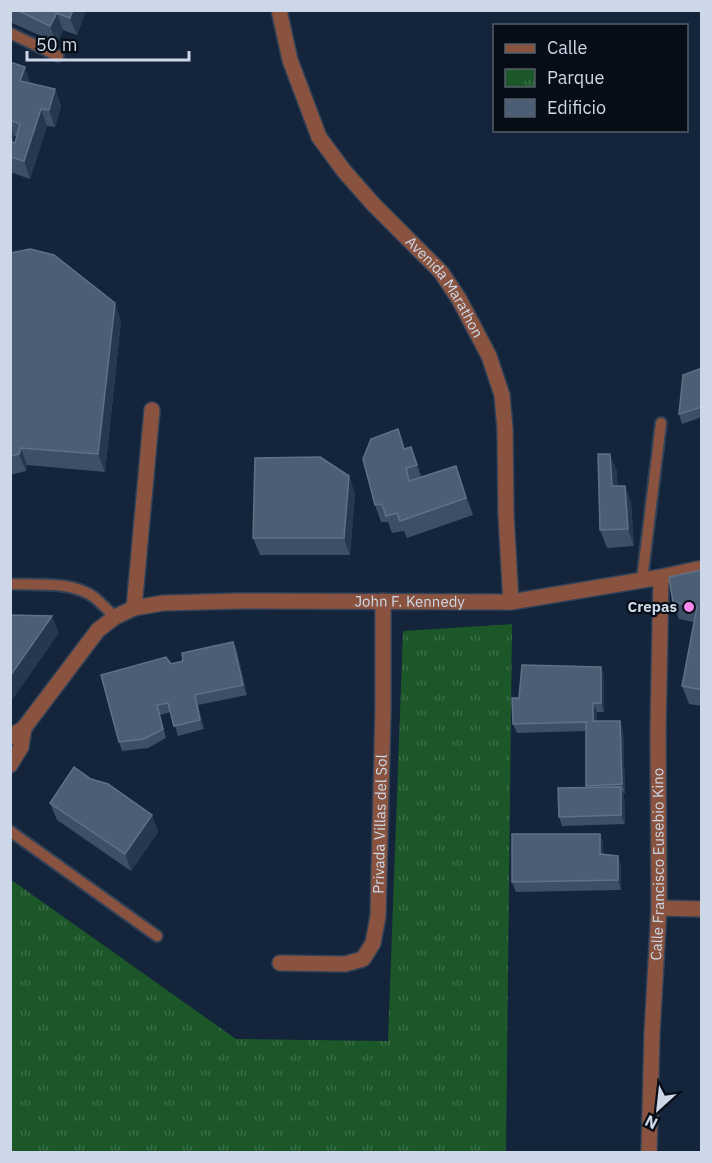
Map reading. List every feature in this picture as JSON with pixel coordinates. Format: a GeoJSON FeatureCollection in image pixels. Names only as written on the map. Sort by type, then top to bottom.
{"type":"FeatureCollection","features":[{"type":"Feature","properties":{"kind":"street","name":"Avenida Marathon"},"geometry":{"type":"LineString","coordinates":[[279,10],[290,60],[319,137],[344,171],[374,205],[441,272],[459,299],[489,356],[502,395],[511,602]]}},
{"type":"Feature","properties":{"kind":"street"},"geometry":{"type":"LineString","coordinates":[[134,608],[152,410]]}},
{"type":"Feature","properties":{"kind":"street","name":"John F. Kennedy"},"geometry":{"type":"LineString","coordinates":[[24,728],[98,630],[115,617],[134,608],[174,603],[511,602],[702,568]]}},
{"type":"Feature","properties":{"kind":"street","name":"Calle Francisco Eusebio Kino"},"geometry":{"type":"LineString","coordinates":[[649,1152],[652,1034],[659,908],[658,731],[661,577]]}},
{"type":"Feature","properties":{"kind":"street","name":"Privada Villas del Sol"},"geometry":{"type":"LineString","coordinates":[[280,963],[345,964],[363,959],[373,944],[378,916],[384,710],[383,601]]}},
{"type":"Feature","properties":{"kind":"street"},"geometry":{"type":"LineString","coordinates":[[10,737],[24,728]]}},
{"type":"Feature","properties":{"kind":"street"},"geometry":{"type":"LineString","coordinates":[[10,765],[21,747],[24,728]]}},
{"type":"Feature","properties":{"kind":"street"},"geometry":{"type":"LineString","coordinates":[[659,908],[702,909]]}},
{"type":"Feature","properties":{"kind":"lane"},"geometry":{"type":"LineString","coordinates":[[10,33],[58,56]]}},
{"type":"Feature","properties":{"kind":"lane"},"geometry":{"type":"LineString","coordinates":[[642,580],[661,423]]}},
{"type":"Feature","properties":{"kind":"lane"},"geometry":{"type":"LineString","coordinates":[[10,584],[65,586],[81,591],[93,597],[115,617]]}},
{"type":"Feature","properties":{"kind":"lane"},"geometry":{"type":"LineString","coordinates":[[10,831],[157,936]]}},
{"type":"Feature","properties":{"kind":"green space"},"geometry":{"type":"Polygon","coordinates":[[[512,624],[506,1152],[11,1152],[10,879],[236,1039],[388,1041],[403,631],[512,624]]]}},
{"type":"Feature","properties":{"kind":"building"},"geometry":{"type":"Polygon","coordinates":[[[17,10],[73,10],[70,18],[57,13],[50,26],[17,10]]]}},
{"type":"Feature","properties":{"kind":"building"},"geometry":{"type":"Polygon","coordinates":[[[10,62],[25,67],[20,81],[55,89],[49,110],[41,109],[24,161],[10,157],[10,141],[15,143],[20,124],[10,120],[10,62]]]}},
{"type":"Feature","properties":{"kind":"building"},"geometry":{"type":"Polygon","coordinates":[[[30,249],[54,255],[115,303],[98,454],[21,448],[19,454],[10,456],[10,253],[30,249]]]}},
{"type":"Feature","properties":{"kind":"building"},"geometry":{"type":"Polygon","coordinates":[[[702,368],[702,407],[679,414],[683,375],[702,368]]]}},
{"type":"Feature","properties":{"kind":"building"},"geometry":{"type":"Polygon","coordinates":[[[398,429],[404,449],[411,447],[417,465],[406,468],[409,481],[456,466],[466,498],[400,521],[397,513],[386,516],[382,504],[375,505],[363,459],[371,439],[398,429]]]}},
{"type":"Feature","properties":{"kind":"building"},"geometry":{"type":"Polygon","coordinates":[[[598,454],[610,454],[612,486],[625,486],[628,529],[600,530],[598,454]]]}},
{"type":"Feature","properties":{"kind":"building"},"geometry":{"type":"Polygon","coordinates":[[[320,457],[349,476],[344,538],[253,538],[255,458],[320,457]]]}},
{"type":"Feature","properties":{"kind":"building"},"geometry":{"type":"Polygon","coordinates":[[[702,570],[702,690],[682,686],[697,607],[673,602],[669,577],[702,570]]]}},
{"type":"Feature","properties":{"kind":"building"},"geometry":{"type":"Polygon","coordinates":[[[10,615],[52,616],[10,676],[10,615]]]}},
{"type":"Feature","properties":{"kind":"building"},"geometry":{"type":"Polygon","coordinates":[[[233,642],[243,685],[195,695],[200,720],[174,726],[168,703],[157,705],[163,729],[144,739],[119,742],[101,675],[166,657],[171,664],[183,661],[182,653],[233,642]]]}},
{"type":"Feature","properties":{"kind":"building"},"geometry":{"type":"Polygon","coordinates":[[[522,665],[601,667],[601,703],[593,703],[593,721],[620,721],[622,784],[586,786],[586,722],[513,724],[512,698],[519,698],[522,665]]]}},
{"type":"Feature","properties":{"kind":"building"},"geometry":{"type":"Polygon","coordinates":[[[74,767],[91,779],[108,784],[152,815],[125,854],[50,803],[74,767]]]}},
{"type":"Feature","properties":{"kind":"building"},"geometry":{"type":"Polygon","coordinates":[[[621,787],[621,815],[559,817],[558,788],[621,787]]]}},
{"type":"Feature","properties":{"kind":"building"},"geometry":{"type":"Polygon","coordinates":[[[512,834],[600,834],[600,854],[618,856],[618,880],[512,882],[512,834]]]}},
{"type":"Feature","properties":{"kind":"place","name":"Crepas"},"geometry":{"type":"Point","coordinates":[689,607]}}]}
